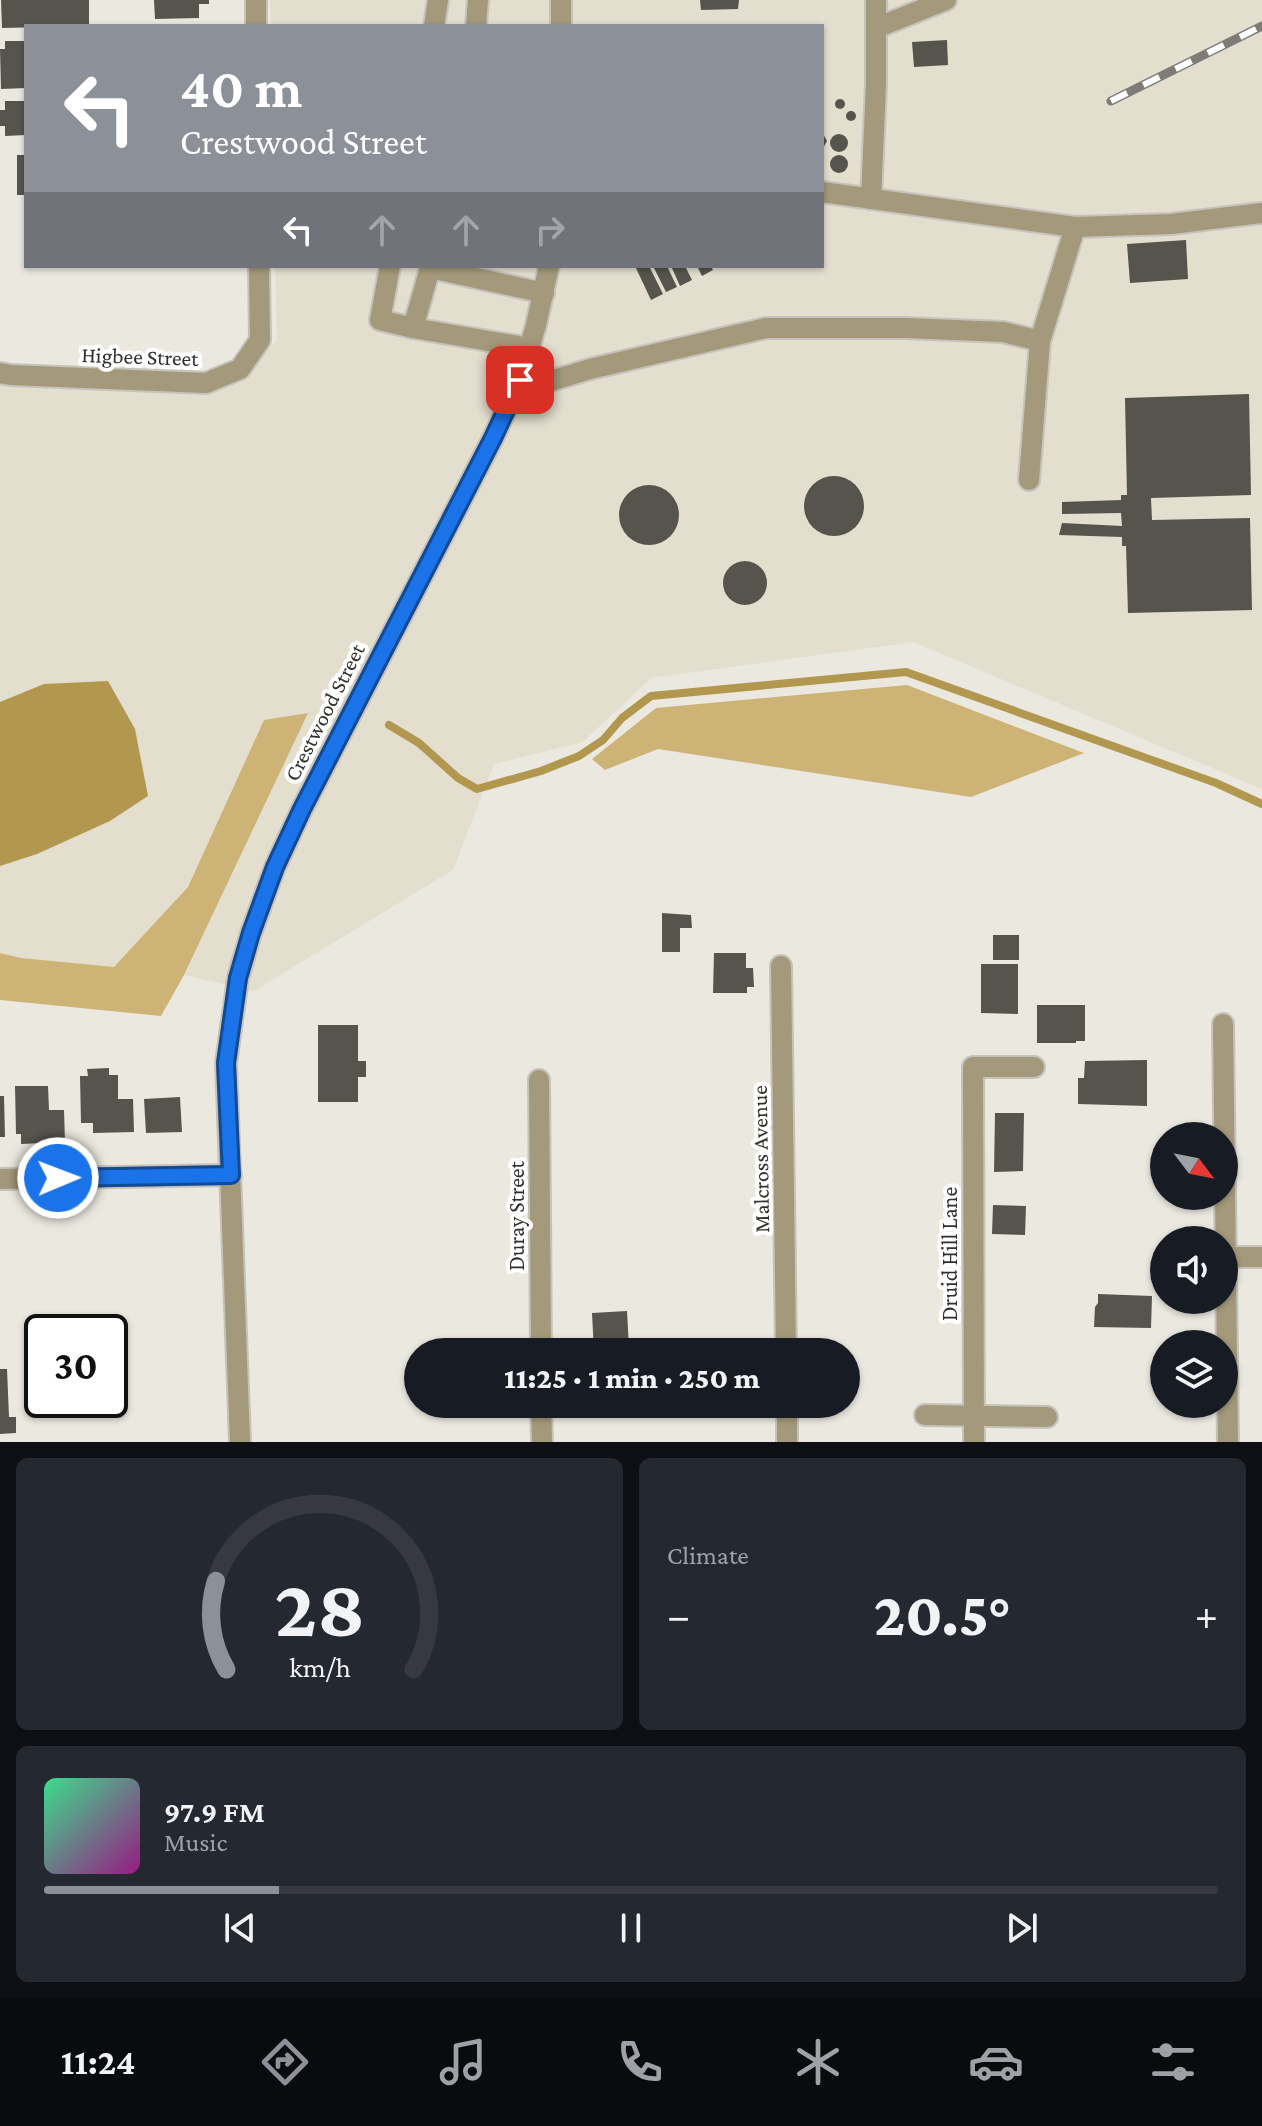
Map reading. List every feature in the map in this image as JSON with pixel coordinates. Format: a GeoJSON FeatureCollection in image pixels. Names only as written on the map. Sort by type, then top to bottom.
{"type":"FeatureCollection","features":[{"type":"Feature","properties":{"kind":"street"},"geometry":{"type":"LineString","coordinates":[[256,0],[256,24]]}},
{"type":"Feature","properties":{"kind":"street"},"geometry":{"type":"LineString","coordinates":[[434,24],[438,0]]}},
{"type":"Feature","properties":{"kind":"street"},"geometry":{"type":"LineString","coordinates":[[476,24],[478,0]]}},
{"type":"Feature","properties":{"kind":"street"},"geometry":{"type":"LineString","coordinates":[[561,0],[561,24]]}},
{"type":"Feature","properties":{"kind":"street"},"geometry":{"type":"LineString","coordinates":[[874,199],[876,0]]}},
{"type":"Feature","properties":{"kind":"street"},"geometry":{"type":"LineString","coordinates":[[876,28],[946,0]]}},
{"type":"Feature","properties":{"kind":"street"},"geometry":{"type":"LineString","coordinates":[[824,192],[1075,227],[1171,224],[1262,213]]}},
{"type":"Feature","properties":{"kind":"street"},"geometry":{"type":"LineString","coordinates":[[1029,480],[1040,341],[1075,227]]}},
{"type":"Feature","properties":{"kind":"street","name":"Higbee Street"},"geometry":{"type":"LineString","coordinates":[[0,373],[206,383],[240,369],[260,340],[259,268]]}},
{"type":"Feature","properties":{"kind":"street"},"geometry":{"type":"LineString","coordinates":[[390,268],[380,320],[530,348]]}},
{"type":"Feature","properties":{"kind":"street"},"geometry":{"type":"LineString","coordinates":[[413,328],[430,268]]}},
{"type":"Feature","properties":{"kind":"street"},"geometry":{"type":"LineString","coordinates":[[434,268],[544,293]]}},
{"type":"Feature","properties":{"kind":"street","name":"Crestwood Street"},"geometry":{"type":"LineString","coordinates":[[240,1442],[226,1063],[238,978],[275,867],[302,809],[515,392],[530,348],[549,268]]}},
{"type":"Feature","properties":{"kind":"street"},"geometry":{"type":"LineString","coordinates":[[515,392],[590,369],[766,328],[1003,332],[1040,341]]}},
{"type":"Feature","properties":{"kind":"street","name":"Malcross Avenue"},"geometry":{"type":"LineString","coordinates":[[781,966],[786,1338]]}},
{"type":"Feature","properties":{"kind":"street"},"geometry":{"type":"LineString","coordinates":[[1223,1024],[1225,1226]]}},
{"type":"Feature","properties":{"kind":"street","name":"Druid Hill Lane"},"geometry":{"type":"LineString","coordinates":[[974,1442],[973,1067],[1034,1067]]}},
{"type":"Feature","properties":{"kind":"street","name":"Duray Street"},"geometry":{"type":"LineString","coordinates":[[539,1080],[541,1338]]}},
{"type":"Feature","properties":{"kind":"street"},"geometry":{"type":"LineString","coordinates":[[0,1179],[231,1175]]}},
{"type":"Feature","properties":{"kind":"street"},"geometry":{"type":"LineString","coordinates":[[1238,1257],[1262,1257]]}},
{"type":"Feature","properties":{"kind":"street"},"geometry":{"type":"LineString","coordinates":[[1226,1314],[1228,1442]]}},
{"type":"Feature","properties":{"kind":"street"},"geometry":{"type":"LineString","coordinates":[[925,1415],[1047,1417]]}},
{"type":"Feature","properties":{"kind":"street"},"geometry":{"type":"LineString","coordinates":[[541,1418],[542,1442]]}},
{"type":"Feature","properties":{"kind":"street"},"geometry":{"type":"LineString","coordinates":[[787,1418],[787,1442]]}},
{"type":"Feature","properties":{"kind":"shaded area"},"geometry":{"type":"Polygon","coordinates":[[[270,0],[1262,0],[1262,789],[913,642],[651,678],[583,742],[494,764],[453,870],[254,991],[184,975],[307,713],[264,720],[188,887],[114,968],[0,953],[0,381],[244,374],[277,340],[275,268],[824,268],[824,24],[271,24],[270,0]]]}},
{"type":"Feature","properties":{"kind":"shaded area"},"geometry":{"type":"Polygon","coordinates":[[[108,681],[135,729],[148,796],[110,821],[37,854],[0,866],[0,702],[44,684],[108,681]]]}},
{"type":"Feature","properties":{"kind":"shaded area"},"geometry":{"type":"Polygon","coordinates":[[[907,685],[1084,753],[971,797],[658,749],[605,770],[592,759],[656,708],[907,685]]]}},
{"type":"Feature","properties":{"kind":"shaded area"},"geometry":{"type":"Polygon","coordinates":[[[308,713],[184,975],[161,1016],[0,1000],[0,953],[21,958],[114,967],[188,887],[264,720],[308,713]]]}},
{"type":"Feature","properties":{"kind":"building"},"geometry":{"type":"Polygon","coordinates":[[[1,0],[89,0],[89,24],[24,24],[24,27],[2,28],[1,0]]]}},
{"type":"Feature","properties":{"kind":"building"},"geometry":{"type":"Polygon","coordinates":[[[154,0],[209,0],[209,4],[199,4],[199,18],[155,19],[154,0]]]}},
{"type":"Feature","properties":{"kind":"building"},"geometry":{"type":"Polygon","coordinates":[[[700,0],[739,0],[738,9],[701,10],[700,0]]]}},
{"type":"Feature","properties":{"kind":"building"},"geometry":{"type":"Polygon","coordinates":[[[947,40],[948,65],[914,67],[912,42],[947,40]]]}},
{"type":"Feature","properties":{"kind":"building"},"geometry":{"type":"Polygon","coordinates":[[[5,41],[24,41],[24,88],[1,89],[0,49],[5,49],[5,41]]]}},
{"type":"Feature","properties":{"kind":"building"},"geometry":{"type":"Polygon","coordinates":[[[840,99],[845,104],[840,109],[835,104],[840,99]]]}},
{"type":"Feature","properties":{"kind":"building"},"geometry":{"type":"Polygon","coordinates":[[[5,101],[24,101],[24,135],[5,136],[5,126],[0,126],[0,110],[5,110],[5,101]]]}},
{"type":"Feature","properties":{"kind":"building"},"geometry":{"type":"Polygon","coordinates":[[[851,111],[856,116],[851,121],[846,116],[851,111]]]}},
{"type":"Feature","properties":{"kind":"building"},"geometry":{"type":"Polygon","coordinates":[[[839,134],[846,136],[846,150],[839,152],[832,150],[830,143],[832,136],[839,134]]]}},
{"type":"Feature","properties":{"kind":"building"},"geometry":{"type":"Polygon","coordinates":[[[17,155],[24,155],[24,195],[17,195],[17,155]]]}},
{"type":"Feature","properties":{"kind":"building"},"geometry":{"type":"Polygon","coordinates":[[[839,155],[848,164],[839,173],[830,164],[839,155]]]}},
{"type":"Feature","properties":{"kind":"building"},"geometry":{"type":"Polygon","coordinates":[[[1186,240],[1188,279],[1130,283],[1127,244],[1186,240]]]}},
{"type":"Feature","properties":{"kind":"building"},"geometry":{"type":"Polygon","coordinates":[[[636,268],[650,268],[663,294],[651,300],[636,268]]]}},
{"type":"Feature","properties":{"kind":"building"},"geometry":{"type":"Polygon","coordinates":[[[654,268],[668,268],[677,287],[666,292],[654,268]]]}},
{"type":"Feature","properties":{"kind":"building"},"geometry":{"type":"Polygon","coordinates":[[[672,268],[686,268],[692,280],[680,286],[672,268]]]}},
{"type":"Feature","properties":{"kind":"building"},"geometry":{"type":"Polygon","coordinates":[[[698,268],[712,268],[713,270],[702,276],[698,268]]]}},
{"type":"Feature","properties":{"kind":"building"},"geometry":{"type":"Polygon","coordinates":[[[1249,394],[1251,495],[1151,498],[1152,520],[1250,518],[1252,610],[1128,613],[1126,546],[1122,546],[1122,537],[1059,535],[1062,523],[1122,526],[1121,513],[1062,514],[1062,502],[1121,500],[1121,495],[1127,495],[1125,398],[1249,394]]]}},
{"type":"Feature","properties":{"kind":"building"},"geometry":{"type":"Polygon","coordinates":[[[834,476],[845,478],[855,485],[862,495],[862,517],[855,527],[845,534],[834,536],[823,534],[813,527],[806,517],[804,506],[806,495],[813,485],[823,478],[834,476]]]}},
{"type":"Feature","properties":{"kind":"building"},"geometry":{"type":"Polygon","coordinates":[[[649,485],[660,487],[670,494],[677,504],[677,526],[670,536],[660,543],[649,545],[638,543],[628,536],[621,526],[619,515],[621,504],[628,494],[638,487],[649,485]]]}},
{"type":"Feature","properties":{"kind":"building"},"geometry":{"type":"Polygon","coordinates":[[[745,561],[761,567],[767,583],[761,599],[745,605],[729,599],[723,583],[729,567],[745,561]]]}},
{"type":"Feature","properties":{"kind":"building"},"geometry":{"type":"Polygon","coordinates":[[[662,913],[691,915],[692,928],[680,928],[680,952],[662,952],[662,913]]]}},
{"type":"Feature","properties":{"kind":"building"},"geometry":{"type":"Polygon","coordinates":[[[993,935],[1019,935],[1019,960],[993,960],[993,935]]]}},
{"type":"Feature","properties":{"kind":"building"},"geometry":{"type":"Polygon","coordinates":[[[714,953],[746,953],[746,968],[753,968],[754,987],[747,987],[747,993],[713,993],[714,953]]]}},
{"type":"Feature","properties":{"kind":"building"},"geometry":{"type":"Polygon","coordinates":[[[981,964],[1018,964],[1018,1014],[981,1013],[981,964]]]}},
{"type":"Feature","properties":{"kind":"building"},"geometry":{"type":"Polygon","coordinates":[[[1037,1005],[1085,1005],[1085,1041],[1037,1043],[1037,1005]]]}},
{"type":"Feature","properties":{"kind":"building"},"geometry":{"type":"Polygon","coordinates":[[[318,1025],[358,1025],[358,1061],[366,1061],[366,1077],[358,1077],[358,1102],[318,1102],[318,1025]]]}},
{"type":"Feature","properties":{"kind":"building"},"geometry":{"type":"Polygon","coordinates":[[[1147,1060],[1147,1106],[1078,1104],[1078,1078],[1084,1078],[1085,1061],[1147,1060]]]}},
{"type":"Feature","properties":{"kind":"building"},"geometry":{"type":"Polygon","coordinates":[[[109,1068],[109,1075],[118,1075],[118,1099],[133,1099],[134,1132],[93,1133],[93,1123],[81,1123],[80,1076],[88,1076],[87,1069],[109,1068]]]}},
{"type":"Feature","properties":{"kind":"building"},"geometry":{"type":"Polygon","coordinates":[[[15,1086],[48,1086],[49,1110],[64,1110],[65,1142],[21,1144],[21,1134],[16,1134],[15,1086]]]}},
{"type":"Feature","properties":{"kind":"building"},"geometry":{"type":"Polygon","coordinates":[[[0,1096],[4,1096],[5,1137],[0,1137],[0,1096]]]}},
{"type":"Feature","properties":{"kind":"building"},"geometry":{"type":"Polygon","coordinates":[[[180,1097],[182,1132],[146,1133],[144,1099],[180,1097]]]}},
{"type":"Feature","properties":{"kind":"building"},"geometry":{"type":"Polygon","coordinates":[[[995,1113],[1024,1113],[1023,1171],[994,1172],[995,1113]]]}},
{"type":"Feature","properties":{"kind":"building"},"geometry":{"type":"Polygon","coordinates":[[[993,1205],[1026,1206],[1025,1235],[992,1234],[993,1205]]]}},
{"type":"Feature","properties":{"kind":"building"},"geometry":{"type":"Polygon","coordinates":[[[1098,1294],[1150,1296],[1151,1328],[1094,1327],[1098,1294]]]}},
{"type":"Feature","properties":{"kind":"building"},"geometry":{"type":"Polygon","coordinates":[[[627,1311],[628,1338],[593,1338],[592,1313],[627,1311]]]}},
{"type":"Feature","properties":{"kind":"building"},"geometry":{"type":"Polygon","coordinates":[[[0,1369],[7,1369],[9,1417],[16,1417],[16,1433],[0,1434],[0,1369]]]}},
{"type":"Feature","properties":{"kind":"waterway"},"geometry":{"type":"LineString","coordinates":[[389,725],[419,743],[458,778],[477,789],[541,771],[579,756],[603,740],[622,718],[651,696],[906,672],[1216,783],[1262,804]]}},
{"type":"Feature","properties":{"kind":"railway"},"geometry":{"type":"LineString","coordinates":[[1111,101],[1262,26]]}},
{"type":"Feature","properties":{"kind":"route"},"geometry":{"type":"LineString","coordinates":[[58,1178],[231,1175],[226,1063],[238,978],[251,933],[275,867],[302,809],[520,380]]}}]}
